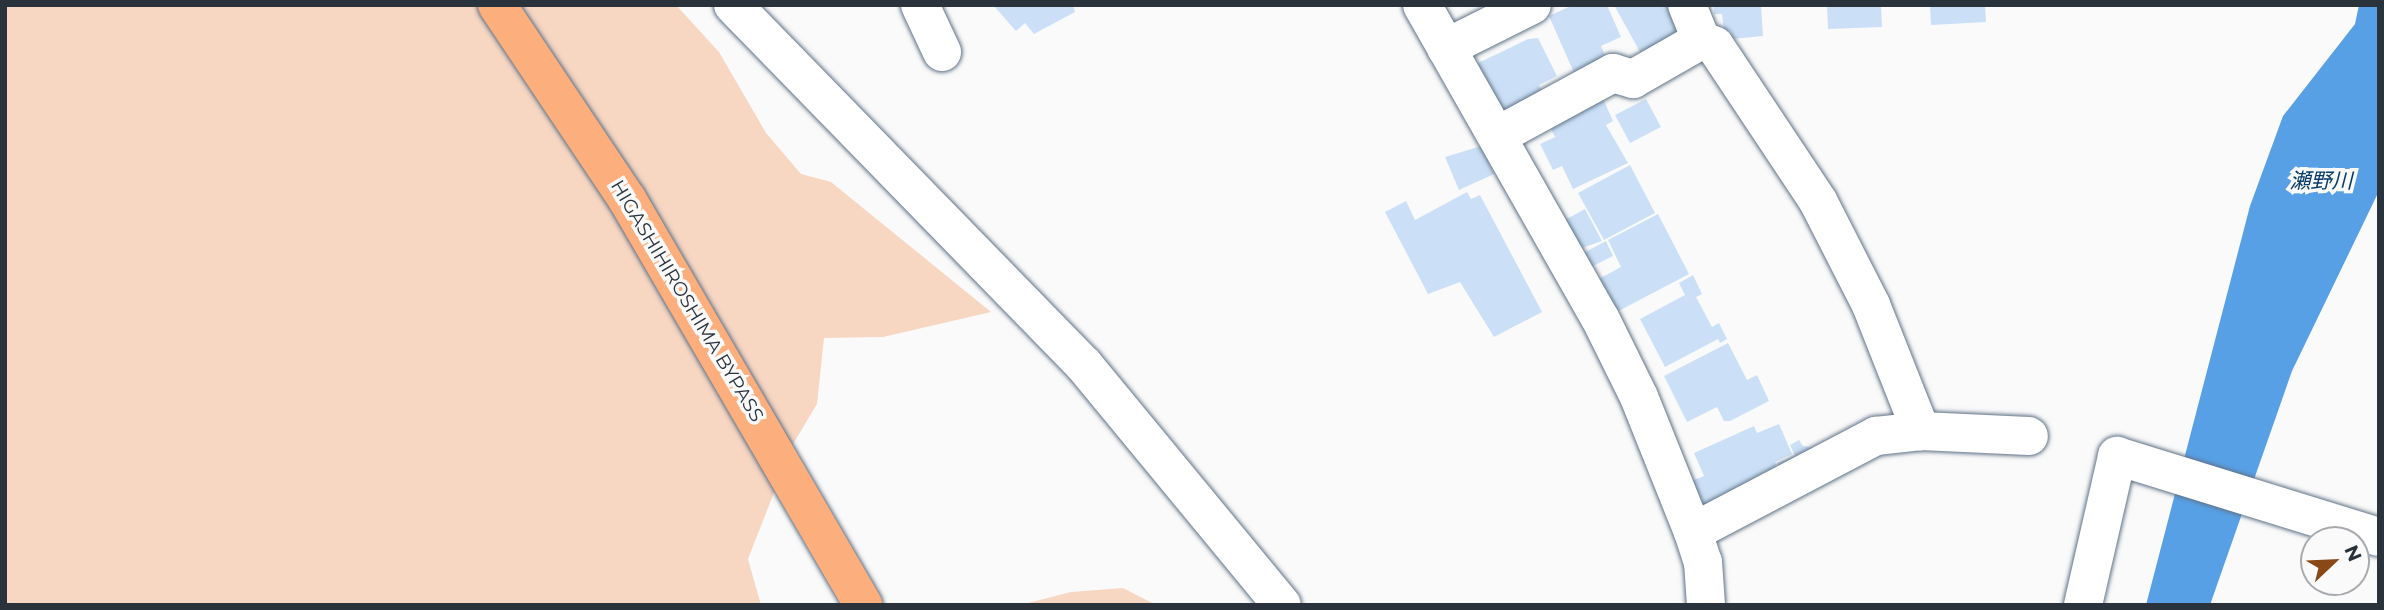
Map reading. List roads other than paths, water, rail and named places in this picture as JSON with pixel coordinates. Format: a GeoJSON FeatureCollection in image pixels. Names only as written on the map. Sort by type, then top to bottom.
{"type":"FeatureCollection","features":[{"type":"Feature","properties":{"kind":"highway","name":"HIGASHIHIROSHIMA BYPASS"},"geometry":{"type":"LineString","coordinates":[[497,5],[627,199],[863,605]]}},
{"type":"Feature","properties":{"kind":"street"},"geometry":{"type":"LineString","coordinates":[[733,5],[1084,365],[1282,605]]}},
{"type":"Feature","properties":{"kind":"street"},"geometry":{"type":"LineString","coordinates":[[920,5],[942,52]]}},
{"type":"Feature","properties":{"kind":"street"},"geometry":{"type":"LineString","coordinates":[[1422,5],[1497,136],[1633,386],[1693,532],[1703,562],[1706,605]]}},
{"type":"Feature","properties":{"kind":"street"},"geometry":{"type":"LineString","coordinates":[[1446,48],[1532,5]]}},
{"type":"Feature","properties":{"kind":"street"},"geometry":{"type":"LineString","coordinates":[[1497,136],[1613,73],[1633,79],[1694,22],[1715,46],[1818,201],[1871,304],[1921,431]]}},
{"type":"Feature","properties":{"kind":"street"},"geometry":{"type":"LineString","coordinates":[[1693,532],[1876,436],[1921,431],[2029,436]]}},
{"type":"Feature","properties":{"kind":"street"},"geometry":{"type":"LineString","coordinates":[[2083,605],[2117,456],[2379,537]]}},
{"type":"Feature","properties":{"kind":"water","name":"瀬野川"},"geometry":{"type":"Polygon","coordinates":[[[2359,5],[2379,5],[2379,191],[2292,371],[2210,605],[2146,605],[2250,206],[2283,116],[2355,24],[2359,5]]]}}]}
